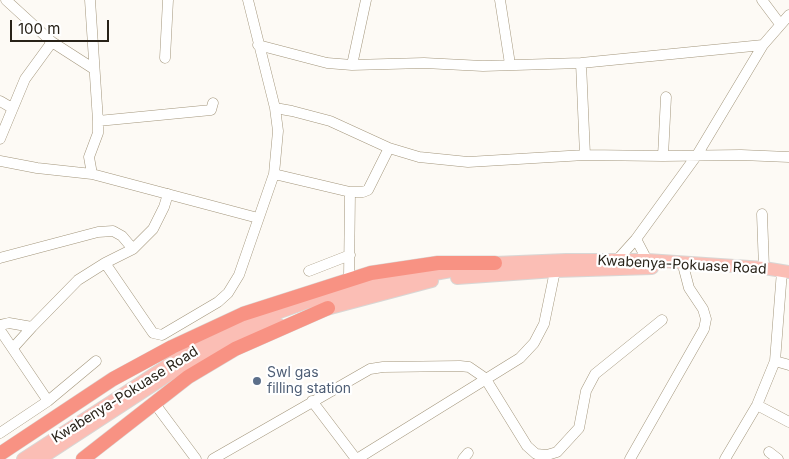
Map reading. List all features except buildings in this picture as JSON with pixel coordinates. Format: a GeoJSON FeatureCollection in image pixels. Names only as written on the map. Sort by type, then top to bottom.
{"type":"FeatureCollection","features":[{"type":"Feature","properties":{"kind":"highway"},"geometry":{"type":"LineString","coordinates":[[0,454],[113,380],[172,348],[243,314],[349,278],[438,263],[495,263]]}},
{"type":"Feature","properties":{"kind":"highway"},"geometry":{"type":"LineString","coordinates":[[83,459],[188,377],[228,353],[328,308]]}},
{"type":"Feature","properties":{"kind":"main road","name":"Kwabenya-Pokuase Road"},"geometry":{"type":"LineString","coordinates":[[23,459],[177,358],[266,317],[305,303],[368,286],[495,263],[618,259],[684,269],[763,273],[786,272]]}},
{"type":"Feature","properties":{"kind":"main road","name":"Kwabenya-Pokuase Road"},"geometry":{"type":"LineString","coordinates":[[40,459],[181,367],[244,336],[328,308],[432,281],[470,276],[647,264],[764,268],[786,272]]}},
{"type":"Feature","properties":{"kind":"street"},"geometry":{"type":"LineString","coordinates":[[6,0],[52,42],[94,69]]}},
{"type":"Feature","properties":{"kind":"street"},"geometry":{"type":"LineString","coordinates":[[90,0],[98,121],[98,133],[89,157],[92,174]]}},
{"type":"Feature","properties":{"kind":"street"},"geometry":{"type":"LineString","coordinates":[[164,58],[168,0]]}},
{"type":"Feature","properties":{"kind":"street"},"geometry":{"type":"LineString","coordinates":[[105,264],[153,333],[162,335],[218,302],[228,292],[239,275],[274,174],[278,131],[275,108],[248,0]]}},
{"type":"Feature","properties":{"kind":"street"},"geometry":{"type":"LineString","coordinates":[[352,65],[366,0]]}},
{"type":"Feature","properties":{"kind":"street"},"geometry":{"type":"LineString","coordinates":[[500,0],[510,64]]}},
{"type":"Feature","properties":{"kind":"street"},"geometry":{"type":"LineString","coordinates":[[762,0],[780,24]]}},
{"type":"Feature","properties":{"kind":"street"},"geometry":{"type":"LineString","coordinates":[[618,259],[636,239],[697,156],[763,46],[789,15]]}},
{"type":"Feature","properties":{"kind":"street"},"geometry":{"type":"LineString","coordinates":[[0,139],[25,79],[52,42]]}},
{"type":"Feature","properties":{"kind":"street"},"geometry":{"type":"LineString","coordinates":[[258,45],[327,63],[352,65],[424,63],[483,66],[581,63],[763,46]]}},
{"type":"Feature","properties":{"kind":"street"},"geometry":{"type":"LineString","coordinates":[[581,63],[585,154]]}},
{"type":"Feature","properties":{"kind":"street"},"geometry":{"type":"LineString","coordinates":[[663,156],[666,97]]}},
{"type":"Feature","properties":{"kind":"street"},"geometry":{"type":"LineString","coordinates":[[0,101],[12,108]]}},
{"type":"Feature","properties":{"kind":"street"},"geometry":{"type":"LineString","coordinates":[[98,121],[211,110],[213,104]]}},
{"type":"Feature","properties":{"kind":"street"},"geometry":{"type":"LineString","coordinates":[[275,108],[330,121],[390,148],[419,157],[468,162],[585,154],[789,157]]}},
{"type":"Feature","properties":{"kind":"street"},"geometry":{"type":"LineString","coordinates":[[274,174],[350,192],[363,192],[368,190],[390,148]]}},
{"type":"Feature","properties":{"kind":"street"},"geometry":{"type":"LineString","coordinates":[[0,161],[38,168],[92,174],[258,218]]}},
{"type":"Feature","properties":{"kind":"street"},"geometry":{"type":"LineString","coordinates":[[349,278],[350,192]]}},
{"type":"Feature","properties":{"kind":"street"},"geometry":{"type":"LineString","coordinates":[[13,348],[78,280],[134,250],[159,219],[168,194]]}},
{"type":"Feature","properties":{"kind":"street"},"geometry":{"type":"LineString","coordinates":[[762,214],[764,268]]}},
{"type":"Feature","properties":{"kind":"street"},"geometry":{"type":"LineString","coordinates":[[0,258],[98,232],[113,231],[122,236],[134,250]]}},
{"type":"Feature","properties":{"kind":"street"},"geometry":{"type":"LineString","coordinates":[[636,239],[647,264]]}},
{"type":"Feature","properties":{"kind":"street"},"geometry":{"type":"LineString","coordinates":[[309,271],[350,255]]}},
{"type":"Feature","properties":{"kind":"street"},"geometry":{"type":"LineString","coordinates":[[630,459],[704,329],[706,318],[703,308],[689,288],[684,269]]}},
{"type":"Feature","properties":{"kind":"street"},"geometry":{"type":"LineString","coordinates":[[312,401],[356,459],[520,358],[534,343],[544,324],[555,271]]}},
{"type":"Feature","properties":{"kind":"street"},"geometry":{"type":"LineString","coordinates":[[725,459],[757,405],[775,361],[786,272]]}},
{"type":"Feature","properties":{"kind":"street"},"geometry":{"type":"LineString","coordinates":[[213,459],[370,369],[383,367],[460,366],[468,368],[485,378],[527,446],[536,454],[547,455],[557,452],[579,428],[586,391],[595,374],[662,320]]}},
{"type":"Feature","properties":{"kind":"street"},"geometry":{"type":"LineString","coordinates":[[0,325],[9,323],[32,327]]}},
{"type":"Feature","properties":{"kind":"street"},"geometry":{"type":"LineString","coordinates":[[0,330],[48,401]]}},
{"type":"Feature","properties":{"kind":"street"},"geometry":{"type":"LineString","coordinates":[[0,433],[48,401],[96,361]]}},
{"type":"Feature","properties":{"kind":"street"},"geometry":{"type":"LineString","coordinates":[[775,361],[789,365]]}},
{"type":"Feature","properties":{"kind":"street"},"geometry":{"type":"LineString","coordinates":[[155,404],[196,459]]}},
{"type":"Feature","properties":{"kind":"street"},"geometry":{"type":"LineString","coordinates":[[757,405],[789,422]]}},
{"type":"Feature","properties":{"kind":"street"},"geometry":{"type":"LineString","coordinates":[[769,452],[778,459]]}},
{"type":"Feature","properties":{"kind":"place","name":"Swl gas filling station"},"geometry":{"type":"Point","coordinates":[257,381]}}]}
